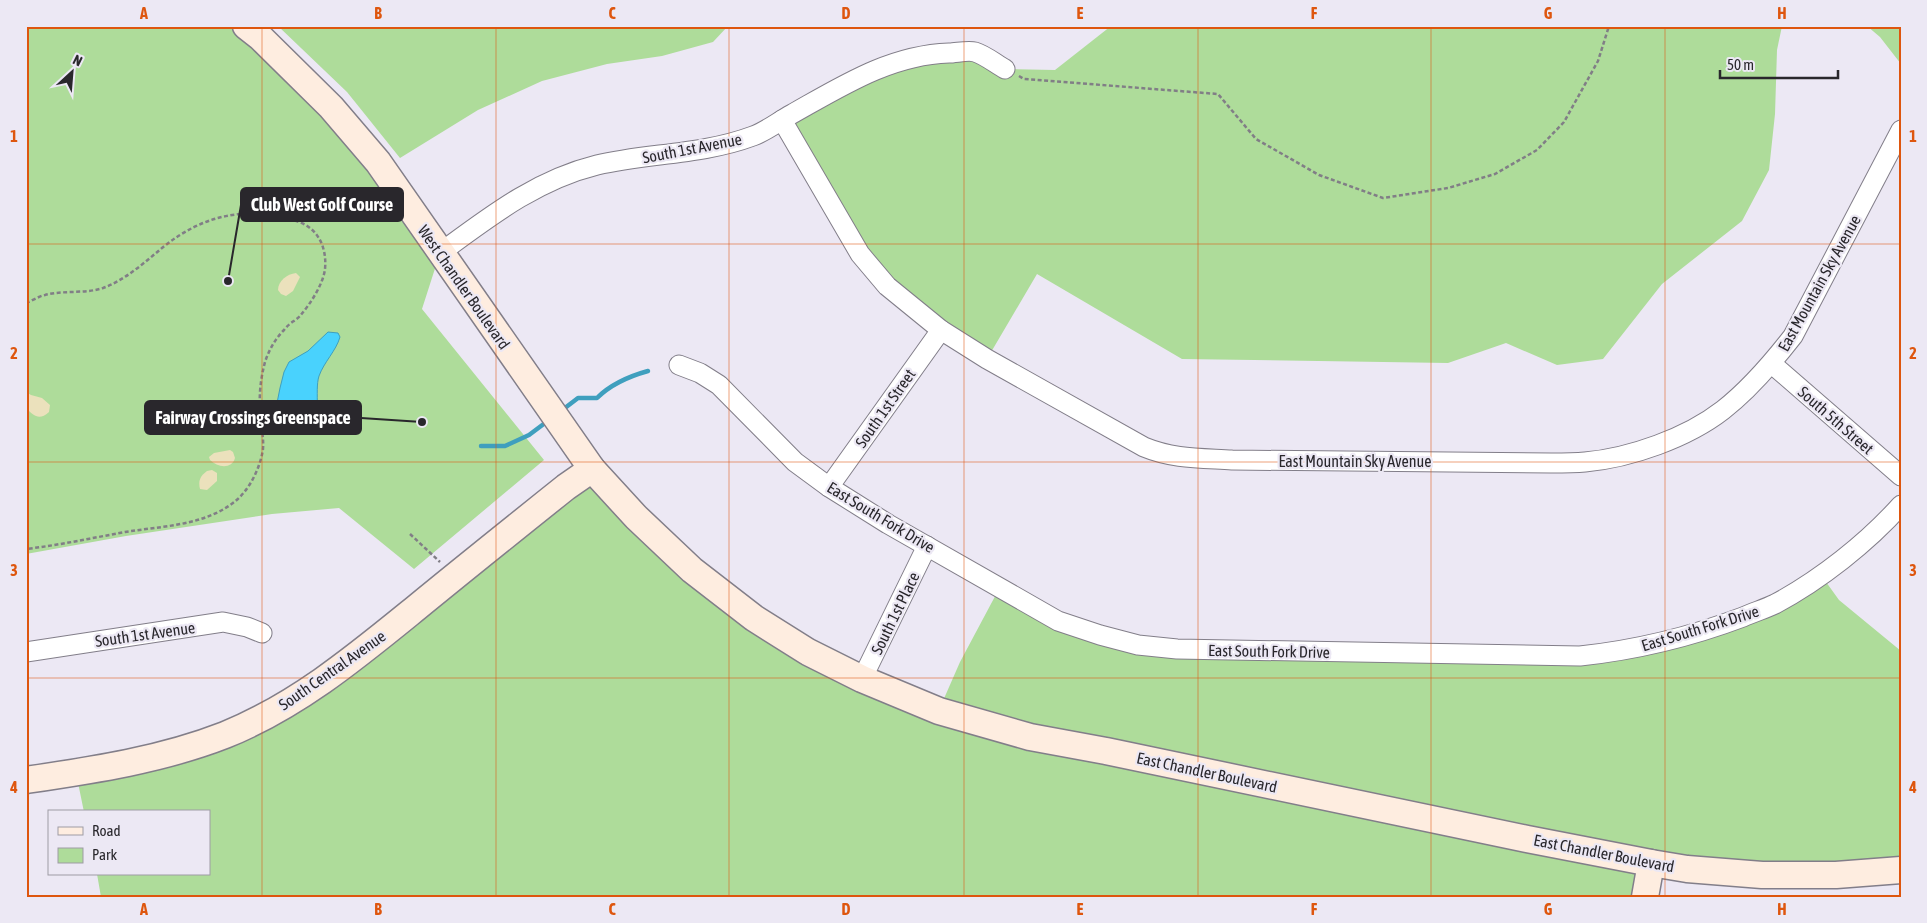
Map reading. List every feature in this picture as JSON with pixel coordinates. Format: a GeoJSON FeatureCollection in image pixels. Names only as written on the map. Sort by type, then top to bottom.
{"type":"FeatureCollection","features":[{"type":"Feature","properties":{"kind":"main road","name":"West Chandler Boulevard"},"geometry":{"type":"LineString","coordinates":[[246,26],[260,37],[337,114],[378,162],[592,468]]}},
{"type":"Feature","properties":{"kind":"main road","name":"South Central Avenue"},"geometry":{"type":"LineString","coordinates":[[26,780],[124,765],[224,735],[261,718],[299,696],[350,662],[566,486],[592,468]]}},
{"type":"Feature","properties":{"kind":"main road","name":"East Chandler Boulevard"},"geometry":{"type":"LineString","coordinates":[[592,468],[636,517],[692,570],[754,618],[808,652],[862,679],[939,711],[1030,737],[1106,751],[1527,839],[1687,869],[1762,876],[1836,875],[1901,870]]}},
{"type":"Feature","properties":{"kind":"main road"},"geometry":{"type":"LineString","coordinates":[[1645,897],[1651,863]]}},
{"type":"Feature","properties":{"kind":"street","name":"South 1st Avenue"},"geometry":{"type":"LineString","coordinates":[[440,252],[520,196],[541,185],[571,173],[629,159],[676,154],[753,136],[858,77],[894,62],[933,54],[974,52],[1005,69]]}},
{"type":"Feature","properties":{"kind":"street","name":"East Mountain Sky Avenue"},"geometry":{"type":"LineString","coordinates":[[782,120],[860,254],[887,286],[941,330],[987,359],[1144,447],[1162,454],[1181,457],[1232,460],[1586,462],[1641,450],[1672,439],[1722,411],[1772,364],[1793,336],[1901,130]]}},
{"type":"Feature","properties":{"kind":"street","name":"South 1st Street"},"geometry":{"type":"LineString","coordinates":[[829,487],[941,330]]}},
{"type":"Feature","properties":{"kind":"street","name":"South 5th Street"},"geometry":{"type":"LineString","coordinates":[[1772,364],[1901,476]]}},
{"type":"Feature","properties":{"kind":"street","name":"East South Fork Drive"},"geometry":{"type":"LineString","coordinates":[[679,365],[700,373],[719,385],[795,462],[829,487],[1058,621],[1138,645],[1177,649],[1580,656],[1622,651],[1670,641],[1727,623],[1774,604],[1857,548],[1887,521],[1901,505]]}},
{"type":"Feature","properties":{"kind":"street","name":"South 1st Place"},"geometry":{"type":"LineString","coordinates":[[862,679],[927,546]]}},
{"type":"Feature","properties":{"kind":"street","name":"South 1st Avenue"},"geometry":{"type":"LineString","coordinates":[[26,652],[223,622],[247,627],[262,634]]}},
{"type":"Feature","properties":{"kind":"path"},"geometry":{"type":"LineString","coordinates":[[1005,69],[1024,79],[1218,94],[1256,140],[1319,175],[1383,198],[1448,188],[1486,177],[1495,174],[1537,150],[1564,122],[1598,62],[1608,26]]}},
{"type":"Feature","properties":{"kind":"path"},"geometry":{"type":"LineString","coordinates":[[26,304],[44,295],[102,288],[120,280],[169,242],[195,227],[233,214],[259,212],[304,224],[318,234],[325,252],[325,271],[318,290],[298,318],[285,328],[274,342],[266,362],[261,383],[260,407],[263,448],[259,468],[249,485],[235,502],[216,514],[190,522],[26,549]]}},
{"type":"Feature","properties":{"kind":"path"},"geometry":{"type":"LineString","coordinates":[[410,534],[455,577]]}},
{"type":"Feature","properties":{"kind":"green space"},"geometry":{"type":"Polygon","coordinates":[[[26,26],[246,26],[440,253],[422,309],[544,460],[414,569],[339,508],[272,514],[126,536],[26,554],[26,26]]]}},
{"type":"Feature","properties":{"kind":"green space"},"geometry":{"type":"Polygon","coordinates":[[[278,26],[728,26],[713,42],[662,56],[607,64],[542,81],[478,110],[400,158],[347,92],[278,26]]]}},
{"type":"Feature","properties":{"kind":"green space"},"geometry":{"type":"Polygon","coordinates":[[[1111,26],[1782,26],[1777,50],[1775,114],[1769,170],[1742,221],[1662,284],[1603,359],[1557,365],[1506,343],[1448,363],[1182,359],[1037,274],[987,359],[887,286],[782,120],[859,77],[974,52],[1005,69],[1055,70],[1111,26]]]}},
{"type":"Feature","properties":{"kind":"green space"},"geometry":{"type":"Polygon","coordinates":[[[1867,26],[1901,26],[1901,64],[1880,37],[1867,26]]]}},
{"type":"Feature","properties":{"kind":"green space"},"geometry":{"type":"Polygon","coordinates":[[[592,469],[754,618],[939,710],[960,662],[1000,587],[1138,645],[1513,654],[1670,641],[1821,575],[1839,600],[1901,651],[1901,870],[1651,863],[1645,897],[101,897],[97,876],[210,876],[210,810],[84,810],[76,773],[261,718],[592,469]]]}},
{"type":"Feature","properties":{"kind":"sand"},"geometry":{"type":"Polygon","coordinates":[[[296,273],[300,277],[293,291],[286,296],[281,294],[278,287],[281,281],[286,276],[296,273]]]}},
{"type":"Feature","properties":{"kind":"sand"},"geometry":{"type":"Polygon","coordinates":[[[26,392],[42,398],[50,405],[49,412],[39,417],[26,408],[26,392]]]}},
{"type":"Feature","properties":{"kind":"sand"},"geometry":{"type":"Polygon","coordinates":[[[230,450],[235,458],[228,466],[217,465],[210,460],[209,457],[214,453],[230,450]]]}},
{"type":"Feature","properties":{"kind":"sand"},"geometry":{"type":"Polygon","coordinates":[[[212,470],[217,473],[217,481],[207,490],[200,489],[199,481],[201,477],[207,471],[212,470]]]}},
{"type":"Feature","properties":{"kind":"water"},"geometry":{"type":"Polygon","coordinates":[[[328,332],[338,333],[340,337],[319,376],[317,412],[313,425],[308,430],[279,410],[277,403],[280,388],[289,362],[308,351],[328,332]]]}},
{"type":"Feature","properties":{"kind":"waterway"},"geometry":{"type":"LineString","coordinates":[[561,411],[578,398],[597,398],[621,382],[648,371]]}},
{"type":"Feature","properties":{"kind":"waterway"},"geometry":{"type":"LineString","coordinates":[[481,446],[505,446],[529,435],[549,420]]}},
{"type":"Feature","properties":{"kind":"place","name":"Club West Golf Course"},"geometry":{"type":"Point","coordinates":[228,281]}},
{"type":"Feature","properties":{"kind":"place","name":"Fairway Crossings Greenspace"},"geometry":{"type":"Point","coordinates":[422,422]}}]}
